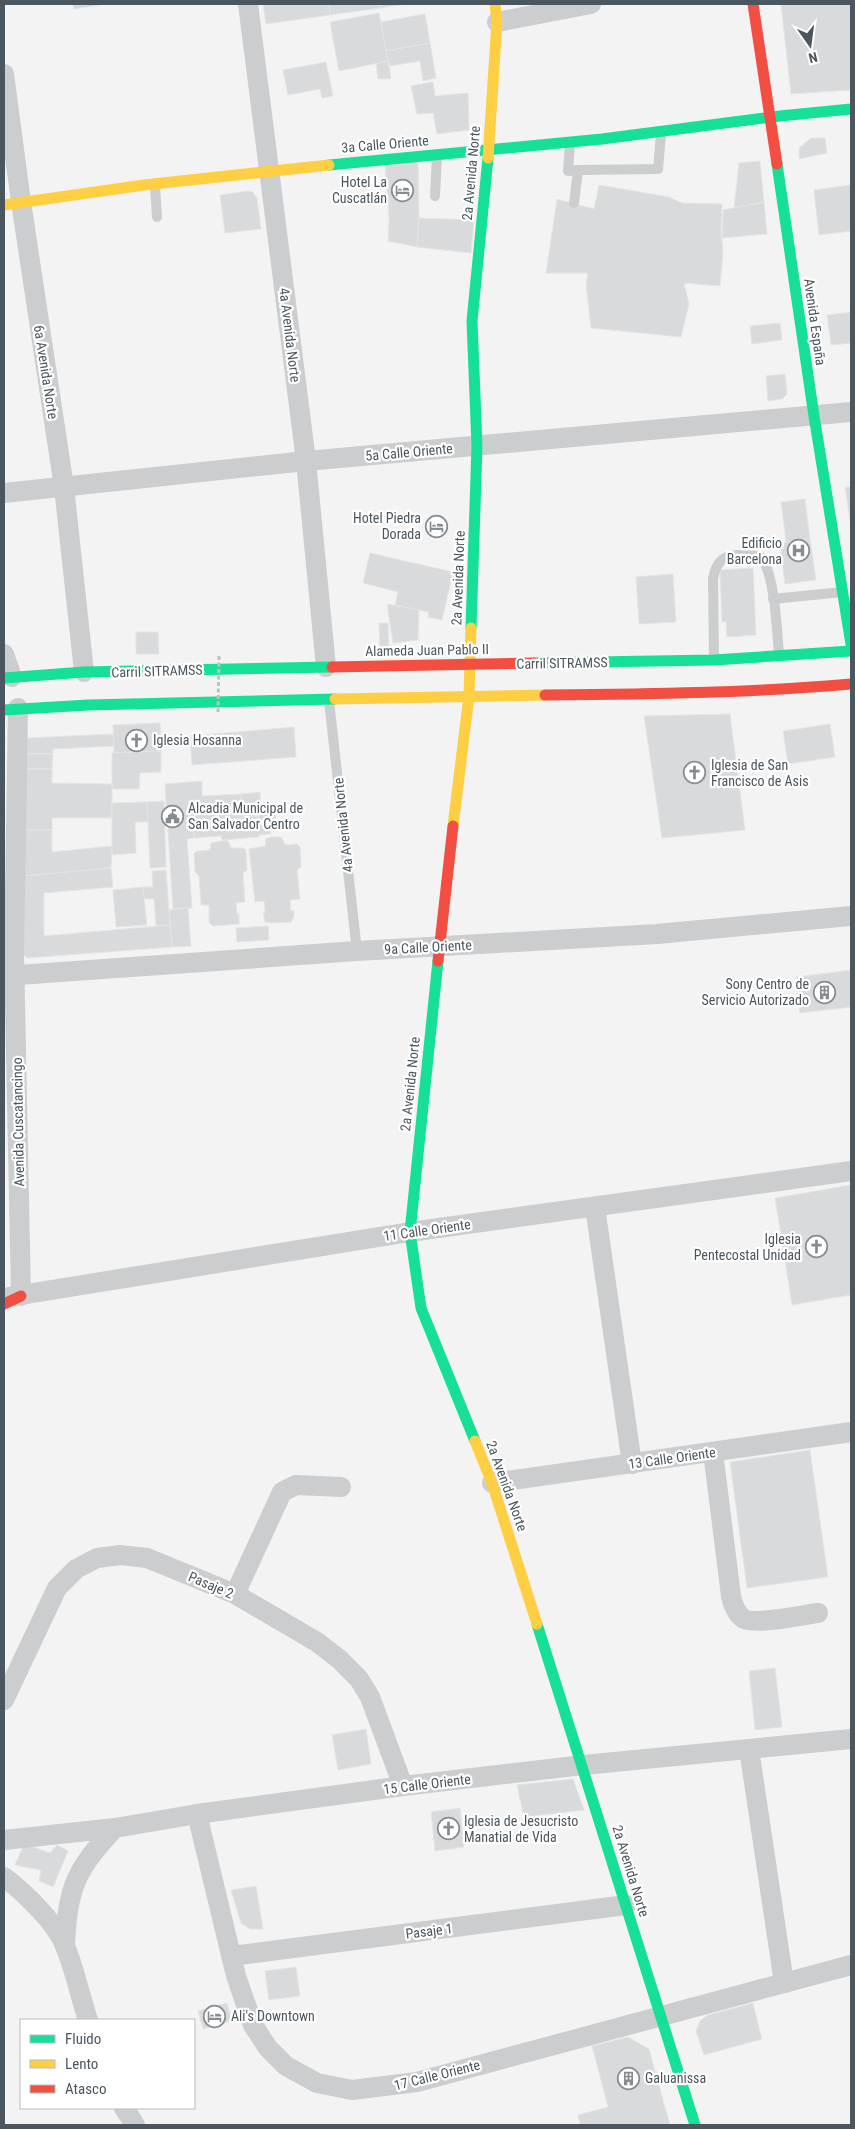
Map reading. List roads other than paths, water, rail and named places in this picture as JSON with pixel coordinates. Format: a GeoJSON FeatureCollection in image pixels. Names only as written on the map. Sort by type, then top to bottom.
{"type":"FeatureCollection","features":[{"type":"Feature","properties":{"kind":"main road","name":"Avenida España"},"geometry":{"type":"LineString","coordinates":[[753,4],[814,416],[840,556],[851,644]]}},
{"type":"Feature","properties":{"kind":"main road","name":"2a Avenida Norte"},"geometry":{"type":"LineString","coordinates":[[496,13],[489,150],[472,321],[477,446],[469,696],[410,1232],[421,1308],[492,1483],[583,1765],[695,2125]]}},
{"type":"Feature","properties":{"kind":"main road","name":"3a Calle Oriente"},"geometry":{"type":"LineString","coordinates":[[12,204],[268,170],[570,142],[770,116],[851,109]]}},
{"type":"Feature","properties":{"kind":"main road","name":"Alameda Juan Pablo II"},"geometry":{"type":"LineString","coordinates":[[8,677],[84,672],[714,660],[851,651]]}},
{"type":"Feature","properties":{"kind":"main road"},"geometry":{"type":"LineString","coordinates":[[11,709],[88,705],[718,692],[851,684]]}},
{"type":"Feature","properties":{"kind":"street","name":"4a Avenida Norte"},"geometry":{"type":"LineString","coordinates":[[248,4],[306,461],[326,667]]}},
{"type":"Feature","properties":{"kind":"street"},"geometry":{"type":"LineString","coordinates":[[496,13],[591,4]]}},
{"type":"Feature","properties":{"kind":"street","name":"6a Avenida Norte"},"geometry":{"type":"LineString","coordinates":[[4,74],[12,204],[64,487],[84,672]]}},
{"type":"Feature","properties":{"kind":"street","name":"5a Calle Oriente"},"geometry":{"type":"LineString","coordinates":[[4,493],[306,461],[851,412]]}},
{"type":"Feature","properties":{"kind":"street"},"geometry":{"type":"LineString","coordinates":[[4,654],[8,677]]}},
{"type":"Feature","properties":{"kind":"street","name":"Avenida Cuscatancingo"},"geometry":{"type":"LineString","coordinates":[[10,1299],[9,975],[11,709]]}},
{"type":"Feature","properties":{"kind":"street","name":"9a Calle Oriente"},"geometry":{"type":"LineString","coordinates":[[9,975],[357,951],[657,934],[851,916]]}},
{"type":"Feature","properties":{"kind":"street","name":"11 Calle Oriente"},"geometry":{"type":"LineString","coordinates":[[10,1299],[410,1232],[851,1170]]}},
{"type":"Feature","properties":{"kind":"street"},"geometry":{"type":"LineString","coordinates":[[595,1207],[632,1464]]}},
{"type":"Feature","properties":{"kind":"street","name":"13 Calle Oriente"},"geometry":{"type":"LineString","coordinates":[[492,1483],[851,1432]]}},
{"type":"Feature","properties":{"kind":"street"},"geometry":{"type":"LineString","coordinates":[[713,1452],[731,1596],[735,1610],[744,1619],[756,1621],[818,1613]]}},
{"type":"Feature","properties":{"kind":"street"},"geometry":{"type":"LineString","coordinates":[[235,1594],[282,1492],[296,1485],[341,1487]]}},
{"type":"Feature","properties":{"kind":"street","name":"Pasaje 2"},"geometry":{"type":"LineString","coordinates":[[4,1700],[57,1588],[76,1569],[98,1558],[120,1555],[147,1558],[235,1594],[317,1642],[339,1659],[359,1679],[370,1697],[380,1719],[403,1786]]}},
{"type":"Feature","properties":{"kind":"street","name":"15 Calle Oriente"},"geometry":{"type":"LineString","coordinates":[[4,1840],[115,1828],[197,1814],[403,1786],[583,1765],[851,1739]]}},
{"type":"Feature","properties":{"kind":"street"},"geometry":{"type":"LineString","coordinates":[[749,1749],[784,1983]]}},
{"type":"Feature","properties":{"kind":"street","name":"17 Calle Oriente"},"geometry":{"type":"LineString","coordinates":[[197,1814],[236,1976],[253,2025],[268,2048],[286,2066],[317,2083],[352,2090],[417,2082],[851,1965]]}},
{"type":"Feature","properties":{"kind":"street"},"geometry":{"type":"LineString","coordinates":[[64,1944],[66,1912],[75,1880],[92,1852],[115,1828]]}},
{"type":"Feature","properties":{"kind":"street"},"geometry":{"type":"LineString","coordinates":[[4,1877],[42,1912],[64,1944],[88,2019]]}},
{"type":"Feature","properties":{"kind":"street","name":"Pasaje 1"},"geometry":{"type":"LineString","coordinates":[[232,1956],[626,1906]]}},
{"type":"Feature","properties":{"kind":"street"},"geometry":{"type":"LineString","coordinates":[[125,2109],[135,2125]]}},
{"type":"Feature","properties":{"kind":"lane"},"geometry":{"type":"LineString","coordinates":[[570,142],[568,171],[658,169],[661,131]]}},
{"type":"Feature","properties":{"kind":"lane"},"geometry":{"type":"LineString","coordinates":[[435,196],[437,155]]}},
{"type":"Feature","properties":{"kind":"lane"},"geometry":{"type":"LineString","coordinates":[[574,203],[578,170]]}},
{"type":"Feature","properties":{"kind":"lane"},"geometry":{"type":"LineString","coordinates":[[155,184],[158,217]]}},
{"type":"Feature","properties":{"kind":"lane"},"geometry":{"type":"LineString","coordinates":[[714,660],[713,579],[715,568],[720,560],[727,556],[760,556],[765,561],[773,599],[779,656]]}},
{"type":"Feature","properties":{"kind":"lane"},"geometry":{"type":"LineString","coordinates":[[773,599],[845,594]]}},
{"type":"Feature","properties":{"kind":"lane","name":"4a Avenida Norte"},"geometry":{"type":"LineString","coordinates":[[329,700],[357,951]]}},
{"type":"Feature","properties":{"kind":"place","name":"Hotel La Cuscatlán"},"geometry":{"type":"Point","coordinates":[403,190]}},
{"type":"Feature","properties":{"kind":"place","name":"Hotel Piedra Dorada"},"geometry":{"type":"Point","coordinates":[437,526]}},
{"type":"Feature","properties":{"kind":"place","name":"Edificio Barcelona"},"geometry":{"type":"Point","coordinates":[798,551]}},
{"type":"Feature","properties":{"kind":"place","name":"Iglesia Hosanna"},"geometry":{"type":"Point","coordinates":[137,740]}},
{"type":"Feature","properties":{"kind":"place","name":"Iglesia de San Francisco de Asis"},"geometry":{"type":"Point","coordinates":[695,773]}},
{"type":"Feature","properties":{"kind":"place","name":"Alcadia Municipal de San Salvador Centro"},"geometry":{"type":"Point","coordinates":[172,816]}},
{"type":"Feature","properties":{"kind":"place","name":"Sony Centro de Servicio Autorizado"},"geometry":{"type":"Point","coordinates":[825,992]}},
{"type":"Feature","properties":{"kind":"place","name":"Iglesia Pentecostal Unidad"},"geometry":{"type":"Point","coordinates":[817,1247]}},
{"type":"Feature","properties":{"kind":"place","name":"Iglesia de Jesucristo Manatial de Vida"},"geometry":{"type":"Point","coordinates":[448,1829]}},
{"type":"Feature","properties":{"kind":"place","name":"Ali's Downtown"},"geometry":{"type":"Point","coordinates":[215,2016]}},
{"type":"Feature","properties":{"kind":"place","name":"Galuanissa"},"geometry":{"type":"Point","coordinates":[629,2078]}}]}
